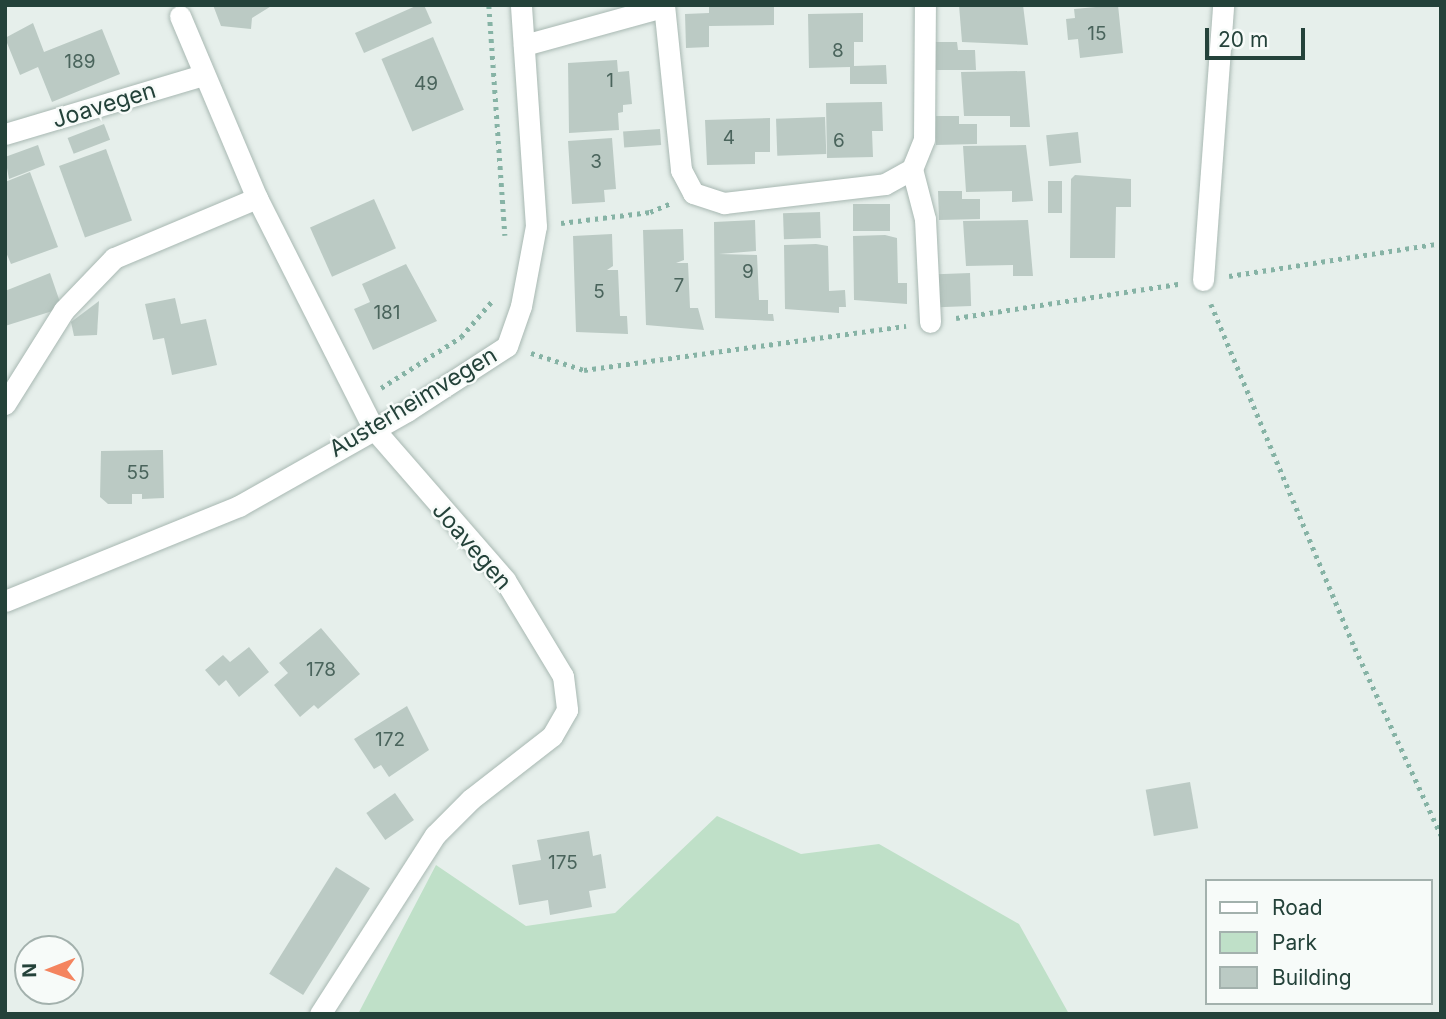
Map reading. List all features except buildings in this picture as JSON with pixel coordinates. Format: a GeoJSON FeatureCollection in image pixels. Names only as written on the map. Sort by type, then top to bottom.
{"type":"FeatureCollection","features":[{"type":"Feature","properties":{"kind":"street","name":"Austerheimvegen"},"geometry":{"type":"LineString","coordinates":[[5,601],[239,506],[407,411],[507,346],[522,306],[536,226],[522,5]]}},
{"type":"Feature","properties":{"kind":"street"},"geometry":{"type":"LineString","coordinates":[[925,5],[924,139],[912,169],[925,219],[930,322]]}},
{"type":"Feature","properties":{"kind":"street"},"geometry":{"type":"LineString","coordinates":[[1203,280],[1223,5]]}},
{"type":"Feature","properties":{"kind":"street"},"geometry":{"type":"LineString","coordinates":[[524,44],[663,6],[681,170],[693,193],[724,203],[885,184],[912,169]]}},
{"type":"Feature","properties":{"kind":"street","name":"Joavegen"},"geometry":{"type":"LineString","coordinates":[[180,16],[257,198],[373,428],[505,580],[563,676],[567,710],[552,736],[471,799],[435,835],[320,1014]]}},
{"type":"Feature","properties":{"kind":"street","name":"Joavegen"},"geometry":{"type":"LineString","coordinates":[[5,134],[203,75]]}},
{"type":"Feature","properties":{"kind":"street"},"geometry":{"type":"LineString","coordinates":[[5,404],[51,328],[107,264],[257,198]]}},
{"type":"Feature","properties":{"kind":"path"},"geometry":{"type":"LineString","coordinates":[[489,5],[505,244]]}},
{"type":"Feature","properties":{"kind":"path"},"geometry":{"type":"LineString","coordinates":[[536,226],[650,212],[693,193]]}},
{"type":"Feature","properties":{"kind":"path"},"geometry":{"type":"LineString","coordinates":[[507,346],[584,370],[930,322],[1441,243]]}},
{"type":"Feature","properties":{"kind":"path"},"geometry":{"type":"LineString","coordinates":[[1203,280],[1355,648],[1441,835]]}},
{"type":"Feature","properties":{"kind":"path"},"geometry":{"type":"LineString","coordinates":[[360,401],[461,337],[494,299]]}},
{"type":"Feature","properties":{"kind":"green space"},"geometry":{"type":"Polygon","coordinates":[[[717,816],[801,854],[879,844],[1019,924],[1069,1014],[358,1014],[436,865],[526,926],[615,913],[717,816]]]}}]}
